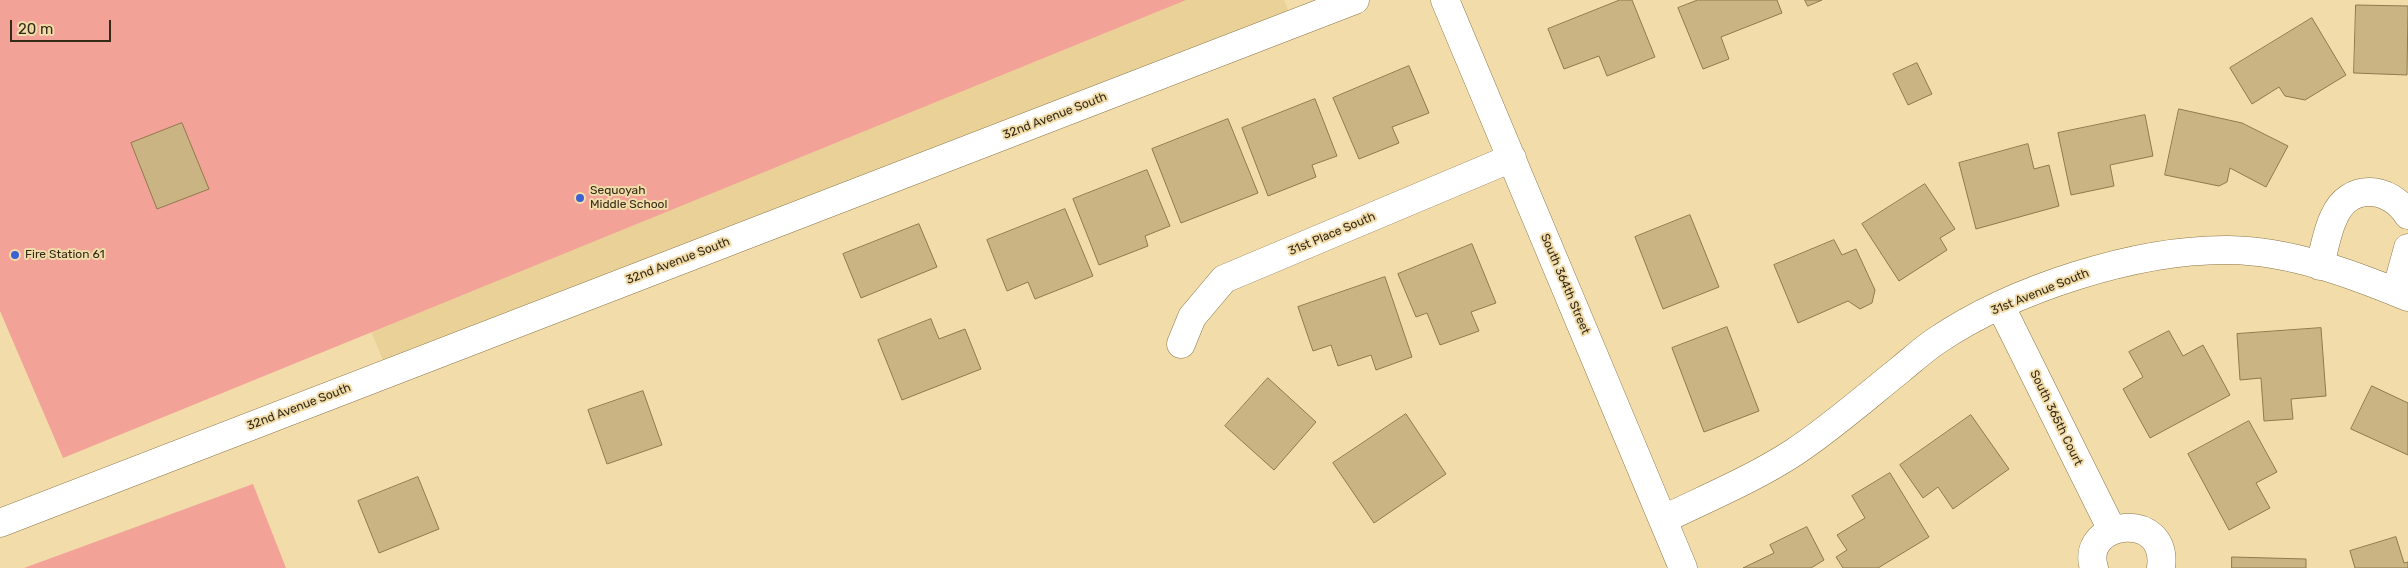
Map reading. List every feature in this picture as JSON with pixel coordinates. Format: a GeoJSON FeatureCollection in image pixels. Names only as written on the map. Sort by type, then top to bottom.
{"type":"FeatureCollection","features":[{"type":"Feature","properties":{"kind":"street","name":"32nd Avenue South"},"geometry":{"type":"LineString","coordinates":[[0,523],[1355,0]]}},
{"type":"Feature","properties":{"kind":"street","name":"South 364th Street"},"geometry":{"type":"LineString","coordinates":[[1446,0],[1684,568]]}},
{"type":"Feature","properties":{"kind":"street","name":"31st Place South"},"geometry":{"type":"LineString","coordinates":[[1181,344],[1192,317],[1224,279],[1512,158]]}},
{"type":"Feature","properties":{"kind":"street"},"geometry":{"type":"LineString","coordinates":[[2320,266],[2334,216],[2342,203],[2356,194],[2372,191],[2387,194],[2401,203],[2408,215]]}},
{"type":"Feature","properties":{"kind":"street"},"geometry":{"type":"LineString","coordinates":[[2402,295],[2408,248]]}},
{"type":"Feature","properties":{"kind":"street","name":"31st Avenue South"},"geometry":{"type":"LineString","coordinates":[[1664,518],[1736,484],[1793,453],[1829,427],[1936,341],[2000,305],[2083,273],[2156,256],[2229,250],[2281,256],[2346,272],[2402,295]]}},
{"type":"Feature","properties":{"kind":"street","name":"South 365th Court"},"geometry":{"type":"LineString","coordinates":[[2000,305],[2112,530]]}},
{"type":"Feature","properties":{"kind":"street"},"geometry":{"type":"LineString","coordinates":[[2094,568],[2095,550],[2101,538],[2112,530],[2125,526],[2138,528],[2150,535],[2159,545],[2162,559],[2161,568]]}},
{"type":"Feature","properties":{"kind":"shaded area"},"geometry":{"type":"Polygon","coordinates":[[[0,0],[1186,0],[63,458],[0,311],[0,0]]]}},
{"type":"Feature","properties":{"kind":"shaded area","name":"Sequoyah Middle School"},"geometry":{"type":"Polygon","coordinates":[[[238,0],[1284,0],[1294,24],[388,373],[238,0]]]}},
{"type":"Feature","properties":{"kind":"shaded area"},"geometry":{"type":"Polygon","coordinates":[[[253,484],[286,568],[24,568],[253,484]]]}},
{"type":"Feature","properties":{"kind":"building"},"geometry":{"type":"Polygon","coordinates":[[[1620,0],[1632,0],[1655,57],[1607,76],[1599,56],[1564,69],[1548,29],[1620,0]]]}},
{"type":"Feature","properties":{"kind":"building"},"geometry":{"type":"Polygon","coordinates":[[[1698,0],[1777,0],[1782,13],[1721,37],[1729,59],[1703,69],[1678,8],[1698,0]]]}},
{"type":"Feature","properties":{"kind":"building"},"geometry":{"type":"Polygon","coordinates":[[[1805,0],[1822,0],[1808,6],[1805,0]]]}},
{"type":"Feature","properties":{"kind":"building"},"geometry":{"type":"Polygon","coordinates":[[[2356,5],[2408,6],[2407,75],[2354,73],[2356,5]]]}},
{"type":"Feature","properties":{"kind":"building"},"geometry":{"type":"Polygon","coordinates":[[[2312,18],[2346,75],[2305,100],[2285,96],[2279,87],[2252,104],[2230,68],[2312,18]]]}},
{"type":"Feature","properties":{"kind":"building"},"geometry":{"type":"Polygon","coordinates":[[[1917,63],[1932,94],[1908,105],[1893,74],[1917,63]]]}},
{"type":"Feature","properties":{"kind":"building"},"geometry":{"type":"Polygon","coordinates":[[[1409,66],[1429,113],[1392,127],[1399,143],[1359,159],[1333,98],[1409,66]]]}},
{"type":"Feature","properties":{"kind":"building"},"geometry":{"type":"Polygon","coordinates":[[[1315,99],[1337,156],[1312,165],[1316,177],[1268,196],[1242,128],[1315,99]]]}},
{"type":"Feature","properties":{"kind":"building"},"geometry":{"type":"Polygon","coordinates":[[[2179,109],[2242,123],[2288,146],[2266,187],[2230,168],[2227,182],[2219,186],[2165,175],[2179,109]]]}},
{"type":"Feature","properties":{"kind":"building"},"geometry":{"type":"Polygon","coordinates":[[[2145,115],[2153,156],[2110,165],[2114,186],[2071,195],[2058,133],[2145,115]]]}},
{"type":"Feature","properties":{"kind":"building"},"geometry":{"type":"Polygon","coordinates":[[[1228,119],[1258,193],[1181,223],[1152,149],[1228,119]]]}},
{"type":"Feature","properties":{"kind":"building"},"geometry":{"type":"Polygon","coordinates":[[[182,123],[209,189],[157,209],[131,143],[182,123]]]}},
{"type":"Feature","properties":{"kind":"building"},"geometry":{"type":"Polygon","coordinates":[[[2028,144],[2034,169],[2049,165],[2059,206],[1976,229],[1959,163],[2028,144]]]}},
{"type":"Feature","properties":{"kind":"building"},"geometry":{"type":"Polygon","coordinates":[[[1147,170],[1170,226],[1145,236],[1148,246],[1099,265],[1073,199],[1147,170]]]}},
{"type":"Feature","properties":{"kind":"building"},"geometry":{"type":"Polygon","coordinates":[[[1925,184],[1955,229],[1940,238],[1947,250],[1899,281],[1862,224],[1925,184]]]}},
{"type":"Feature","properties":{"kind":"building"},"geometry":{"type":"Polygon","coordinates":[[[1065,209],[1093,276],[1035,299],[1028,282],[1007,291],[987,240],[1065,209]]]}},
{"type":"Feature","properties":{"kind":"building"},"geometry":{"type":"Polygon","coordinates":[[[1690,215],[1719,287],[1663,309],[1635,237],[1690,215]]]}},
{"type":"Feature","properties":{"kind":"building"},"geometry":{"type":"Polygon","coordinates":[[[919,224],[937,267],[861,298],[843,254],[919,224]]]}},
{"type":"Feature","properties":{"kind":"building"},"geometry":{"type":"Polygon","coordinates":[[[1834,240],[1842,255],[1856,249],[1875,290],[1872,303],[1860,309],[1848,301],[1798,323],[1774,265],[1834,240]]]}},
{"type":"Feature","properties":{"kind":"building"},"geometry":{"type":"Polygon","coordinates":[[[1472,244],[1496,303],[1471,312],[1479,331],[1440,345],[1427,313],[1416,317],[1398,274],[1472,244]]]}},
{"type":"Feature","properties":{"kind":"building"},"geometry":{"type":"Polygon","coordinates":[[[1385,277],[1412,357],[1376,370],[1371,355],[1338,366],[1331,345],[1313,351],[1298,307],[1385,277]]]}},
{"type":"Feature","properties":{"kind":"building"},"geometry":{"type":"Polygon","coordinates":[[[931,319],[939,339],[965,329],[981,369],[902,400],[878,340],[931,319]]]}},
{"type":"Feature","properties":{"kind":"building"},"geometry":{"type":"Polygon","coordinates":[[[1727,327],[1759,411],[1704,432],[1672,348],[1727,327]]]}},
{"type":"Feature","properties":{"kind":"building"},"geometry":{"type":"Polygon","coordinates":[[[2321,328],[2326,396],[2291,399],[2293,419],[2264,421],[2261,378],[2240,380],[2237,334],[2321,328]]]}},
{"type":"Feature","properties":{"kind":"building"},"geometry":{"type":"Polygon","coordinates":[[[2169,331],[2183,356],[2203,345],[2230,395],[2150,438],[2123,389],[2143,377],[2129,352],[2169,331]]]}},
{"type":"Feature","properties":{"kind":"building"},"geometry":{"type":"Polygon","coordinates":[[[1268,378],[1316,422],[1274,470],[1225,426],[1268,378]]]}},
{"type":"Feature","properties":{"kind":"building"},"geometry":{"type":"Polygon","coordinates":[[[2372,386],[2408,403],[2408,455],[2351,429],[2372,386]]]}},
{"type":"Feature","properties":{"kind":"building"},"geometry":{"type":"Polygon","coordinates":[[[643,391],[662,445],[607,464],[588,410],[643,391]]]}},
{"type":"Feature","properties":{"kind":"building"},"geometry":{"type":"Polygon","coordinates":[[[1406,414],[1446,474],[1374,523],[1333,463],[1406,414]]]}},
{"type":"Feature","properties":{"kind":"building"},"geometry":{"type":"Polygon","coordinates":[[[1971,415],[2009,469],[1953,509],[1938,487],[1923,498],[1900,465],[1971,415]]]}},
{"type":"Feature","properties":{"kind":"building"},"geometry":{"type":"Polygon","coordinates":[[[2249,421],[2277,472],[2256,483],[2270,508],[2229,530],[2188,454],[2249,421]]]}},
{"type":"Feature","properties":{"kind":"building"},"geometry":{"type":"Polygon","coordinates":[[[1890,473],[1929,537],[1878,568],[1843,568],[1836,557],[1847,550],[1837,535],[1865,518],[1852,496],[1890,473]]]}},
{"type":"Feature","properties":{"kind":"building"},"geometry":{"type":"Polygon","coordinates":[[[418,477],[439,529],[379,553],[358,501],[418,477]]]}},
{"type":"Feature","properties":{"kind":"building"},"geometry":{"type":"Polygon","coordinates":[[[1807,527],[1824,560],[1811,568],[1743,568],[1774,553],[1770,545],[1807,527]]]}},
{"type":"Feature","properties":{"kind":"building"},"geometry":{"type":"Polygon","coordinates":[[[2396,537],[2404,563],[2408,562],[2408,568],[2355,568],[2350,551],[2396,537]]]}},
{"type":"Feature","properties":{"kind":"building"},"geometry":{"type":"Polygon","coordinates":[[[2232,557],[2306,559],[2306,568],[2232,568],[2232,557]]]}},
{"type":"Feature","properties":{"kind":"place","name":"Sequoyah Middle School"},"geometry":{"type":"Point","coordinates":[580,198]}},
{"type":"Feature","properties":{"kind":"place","name":"Fire Station 61"},"geometry":{"type":"Point","coordinates":[15,255]}}]}
